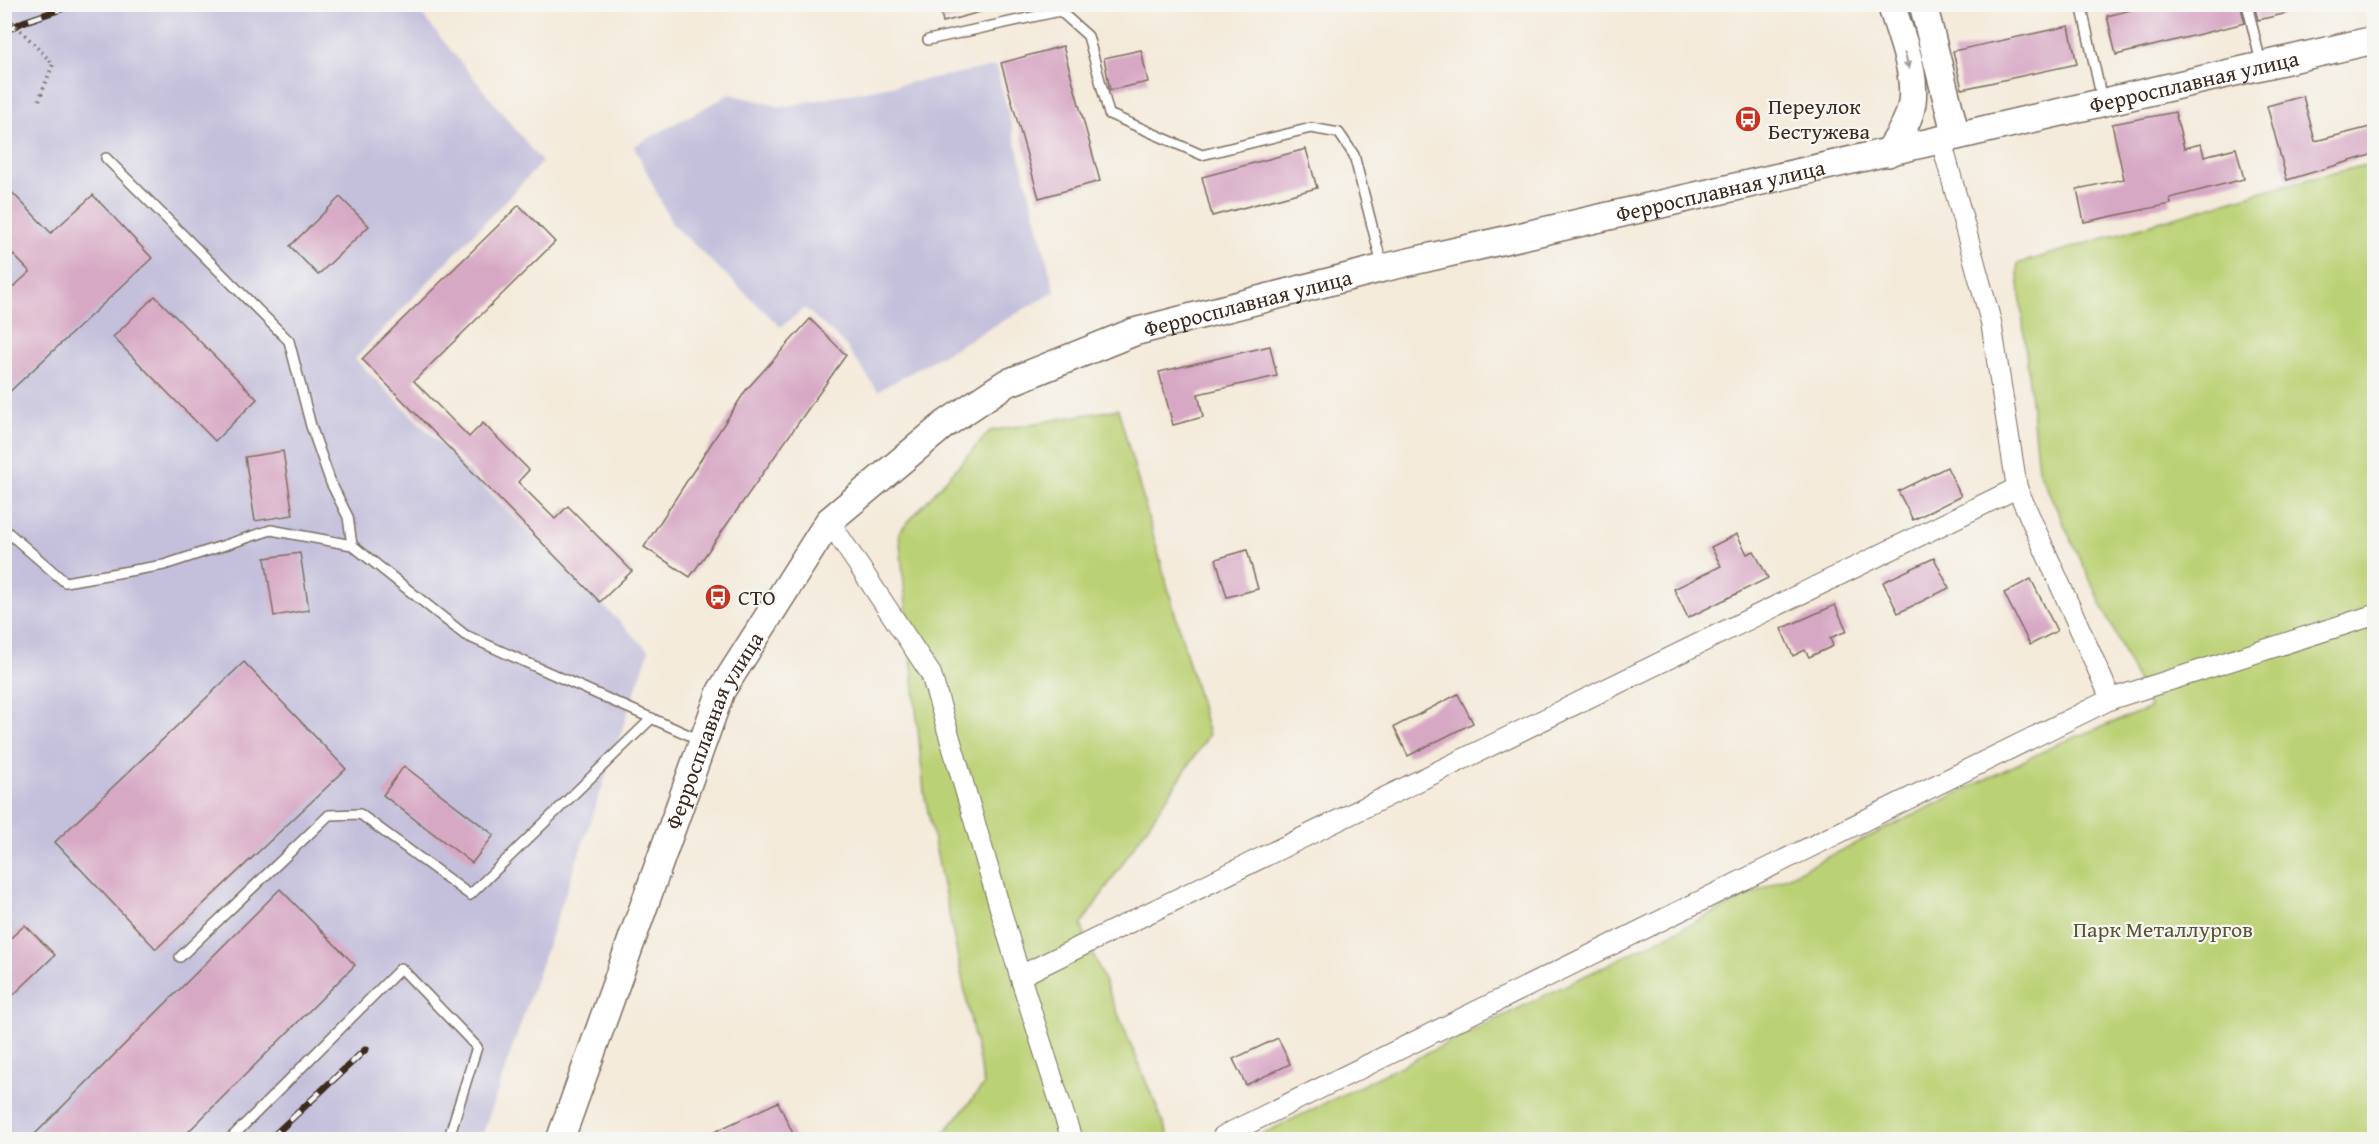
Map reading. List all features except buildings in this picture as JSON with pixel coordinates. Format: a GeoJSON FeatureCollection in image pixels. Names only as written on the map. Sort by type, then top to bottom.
{"type":"FeatureCollection","features":[{"type":"Feature","properties":{"kind":"main road"},"geometry":{"type":"LineString","coordinates":[[1888,153],[1909,114],[1913,95],[1911,75],[1891,4]]}},
{"type":"Feature","properties":{"kind":"main road"},"geometry":{"type":"LineString","coordinates":[[1923,4],[1949,138]]}},
{"type":"Feature","properties":{"kind":"main road","name":"Ферросплавная улица"},"geometry":{"type":"LineString","coordinates":[[560,1140],[721,691],[829,521],[944,425],[1005,384],[1134,332],[1383,268],[2374,40]]}},
{"type":"Feature","properties":{"kind":"street"},"geometry":{"type":"LineString","coordinates":[[1949,138],[1991,322],[2017,488],[2111,699]]}},
{"type":"Feature","properties":{"kind":"street"},"geometry":{"type":"LineString","coordinates":[[1020,976],[2017,488]]}},
{"type":"Feature","properties":{"kind":"street"},"geometry":{"type":"LineString","coordinates":[[829,521],[931,674],[1020,976],[1072,1140]]}},
{"type":"Feature","properties":{"kind":"street"},"geometry":{"type":"LineString","coordinates":[[1223,1136],[2111,699],[2374,615]]}},
{"type":"Feature","properties":{"kind":"lane"},"geometry":{"type":"LineString","coordinates":[[2081,4],[2103,102]]}},
{"type":"Feature","properties":{"kind":"lane"},"geometry":{"type":"LineString","coordinates":[[2247,4],[2262,66]]}},
{"type":"Feature","properties":{"kind":"lane"},"geometry":{"type":"LineString","coordinates":[[928,40],[1060,11],[1088,36],[1109,114],[1202,155],[1311,128],[1339,133],[1354,155],[1383,268]]}},
{"type":"Feature","properties":{"kind":"lane"},"geometry":{"type":"LineString","coordinates":[[106,158],[289,341],[310,426],[331,483],[348,517],[352,545]]}},
{"type":"Feature","properties":{"kind":"lane"},"geometry":{"type":"LineString","coordinates":[[4,529],[65,582],[164,565],[271,530],[352,545],[465,635],[703,741]]}},
{"type":"Feature","properties":{"kind":"lane"},"geometry":{"type":"LineString","coordinates":[[180,957],[329,815],[360,814],[470,895],[652,718]]}},
{"type":"Feature","properties":{"kind":"lane"},"geometry":{"type":"LineString","coordinates":[[229,1140],[401,968],[477,1047],[448,1140]]}},
{"type":"Feature","properties":{"kind":"path"},"geometry":{"type":"LineString","coordinates":[[4,13],[53,64],[39,100]]}},
{"type":"Feature","properties":{"kind":"shaded area"},"geometry":{"type":"Polygon","coordinates":[[[5,5],[414,5],[542,162],[355,359],[649,651],[481,1139],[5,1140],[5,5]]]}},
{"type":"Feature","properties":{"kind":"shaded area"},"geometry":{"type":"Polygon","coordinates":[[[996,66],[1055,292],[878,391],[845,345],[805,308],[781,327],[672,224],[634,146],[730,94],[782,107],[996,66]]]}},
{"type":"Feature","properties":{"kind":"green space","name":"Парк Металлургов"},"geometry":{"type":"Polygon","coordinates":[[[2374,163],[2374,1139],[1250,1140],[2060,743],[2150,708],[2038,469],[2017,264],[2273,188],[2374,163]]]}},
{"type":"Feature","properties":{"kind":"green space"},"geometry":{"type":"Polygon","coordinates":[[[1118,409],[1209,735],[1081,925],[1170,1139],[939,1139],[984,1085],[924,792],[899,532],[990,431],[1118,409]]]}},
{"type":"Feature","properties":{"kind":"railway"},"geometry":{"type":"LineString","coordinates":[[4,32],[23,22],[76,4]]}},
{"type":"Feature","properties":{"kind":"railway"},"geometry":{"type":"LineString","coordinates":[[269,1140],[366,1049]]}},
{"type":"Feature","properties":{"kind":"place","name":"Переулок Бестужева"},"geometry":{"type":"Point","coordinates":[1748,119]}},
{"type":"Feature","properties":{"kind":"place","name":"СТО"},"geometry":{"type":"Point","coordinates":[718,597]}}]}
